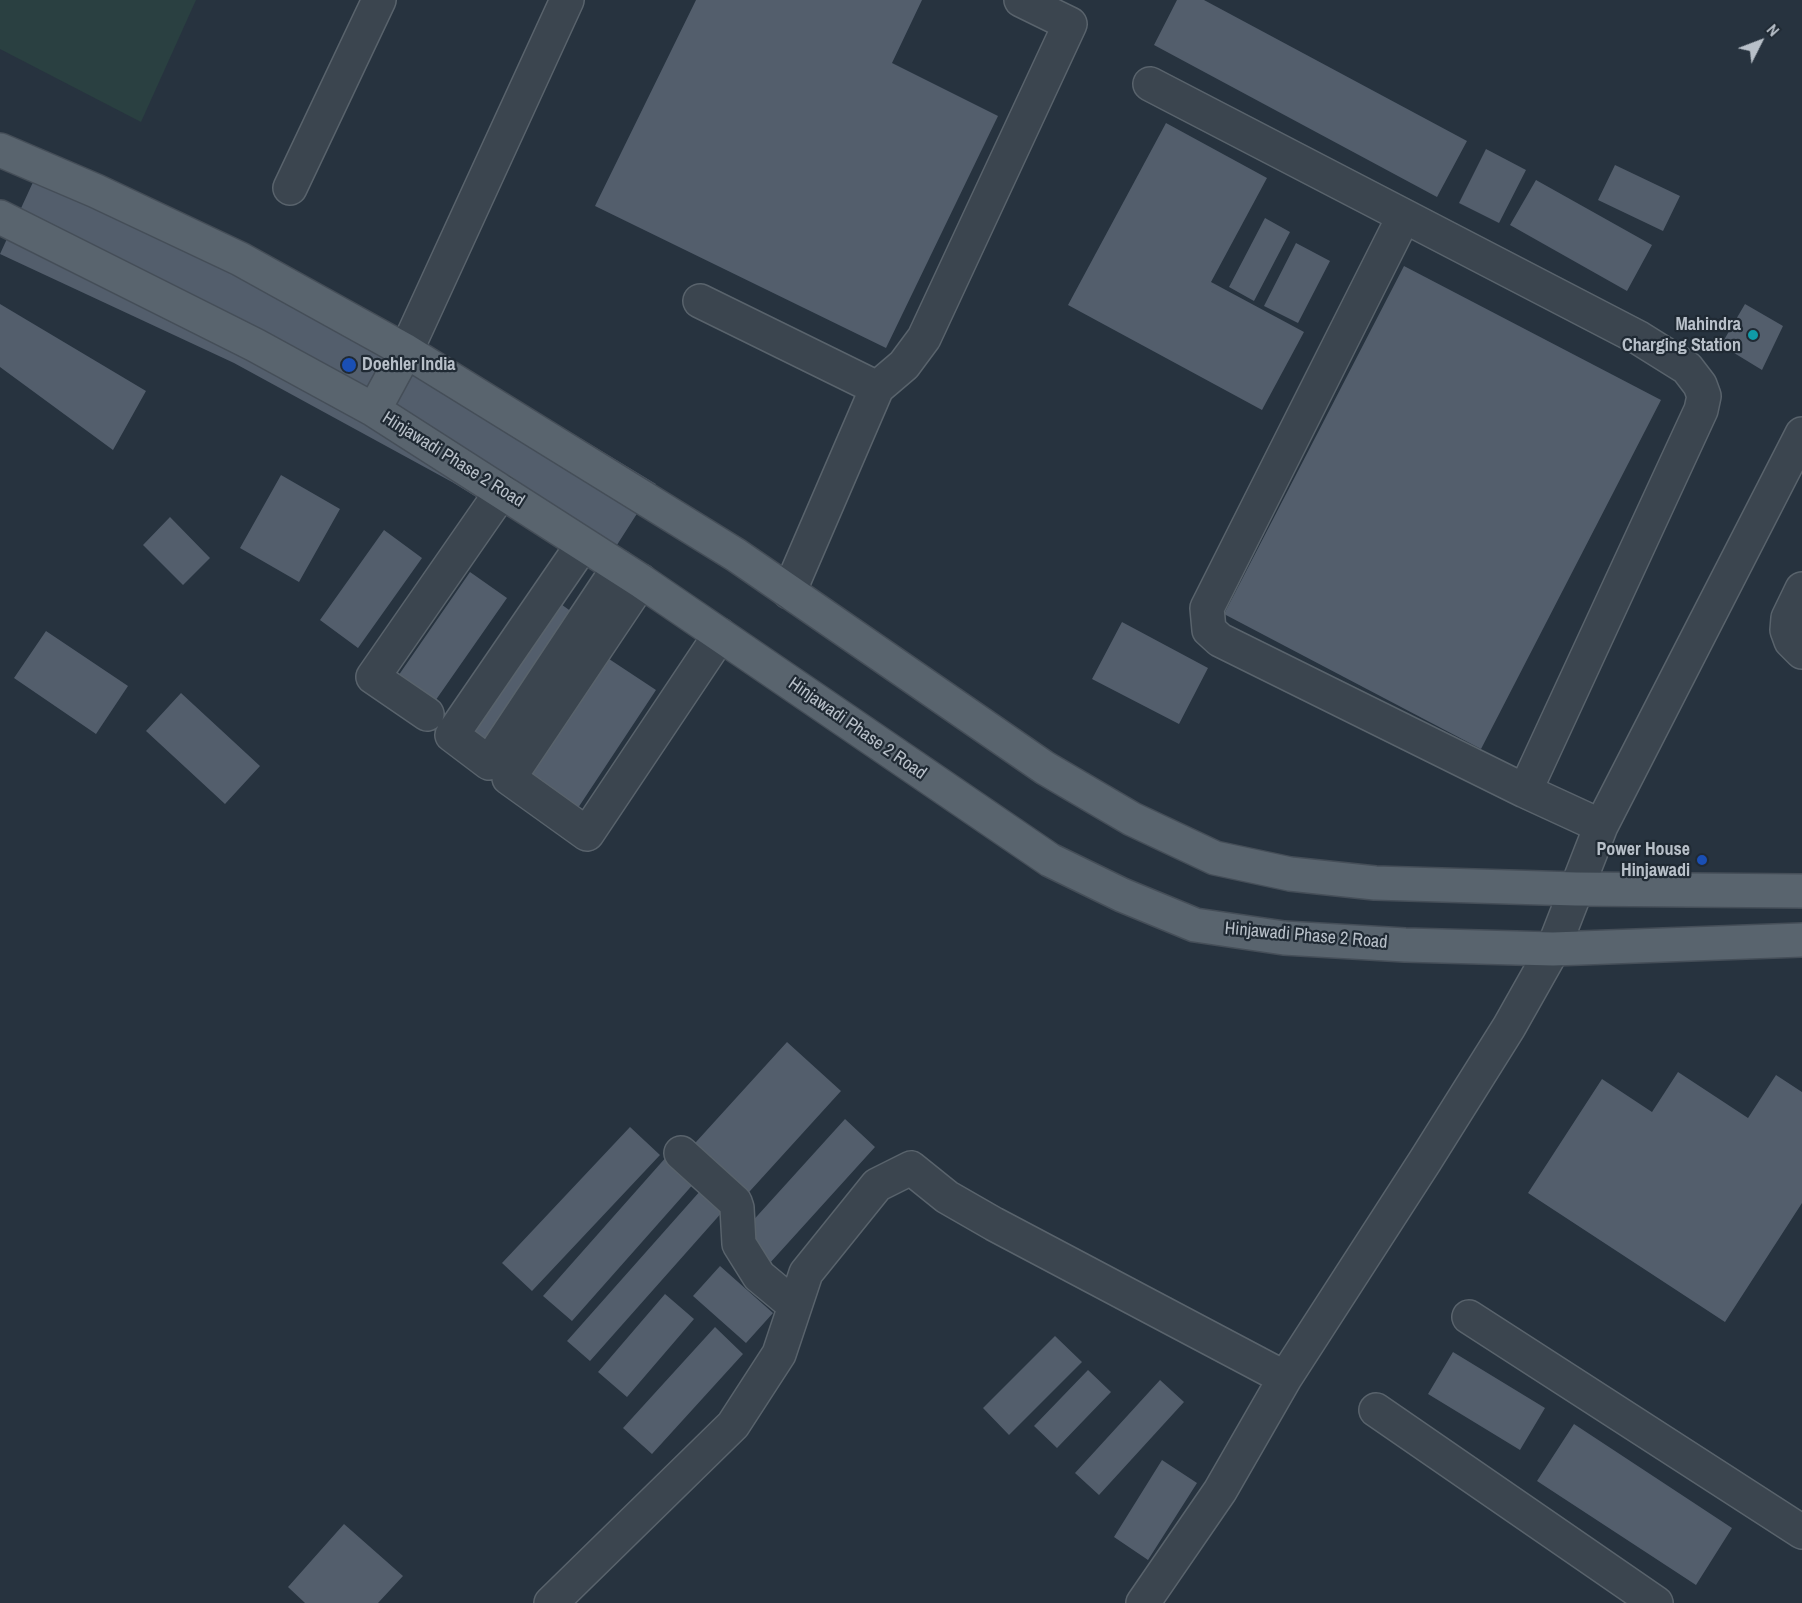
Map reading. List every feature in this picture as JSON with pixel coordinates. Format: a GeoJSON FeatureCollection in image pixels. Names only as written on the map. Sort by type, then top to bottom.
{"type":"FeatureCollection","features":[{"type":"Feature","properties":{"kind":"main road"},"geometry":{"type":"LineString","coordinates":[[0,150],[96,191],[240,260],[406,351],[658,506],[789,592],[1045,768],[1132,819],[1215,858],[1290,874],[1375,883],[1576,889],[1802,891]]}},
{"type":"Feature","properties":{"kind":"main road","name":"Hinjawadi Phase 2 Road"},"geometry":{"type":"LineString","coordinates":[[0,217],[255,345],[374,410],[630,574],[1050,860],[1122,895],[1195,925],[1284,938],[1554,949],[1802,940]]}},
{"type":"Feature","properties":{"kind":"main road"},"geometry":{"type":"LineString","coordinates":[[374,410],[406,351]]}},
{"type":"Feature","properties":{"kind":"street"},"geometry":{"type":"LineString","coordinates":[[290,188],[379,0]]}},
{"type":"Feature","properties":{"kind":"street"},"geometry":{"type":"LineString","coordinates":[[406,351],[567,0]]}},
{"type":"Feature","properties":{"kind":"street"},"geometry":{"type":"LineString","coordinates":[[789,592],[877,388],[904,365],[924,338],[1070,24],[1021,0]]}},
{"type":"Feature","properties":{"kind":"street"},"geometry":{"type":"LineString","coordinates":[[1150,84],[1639,338],[1688,368],[1700,385],[1704,396],[1701,410],[1525,791]]}},
{"type":"Feature","properties":{"kind":"street"},"geometry":{"type":"LineString","coordinates":[[1404,216],[1207,608],[1209,630],[1220,640],[1525,791],[1601,826]]}},
{"type":"Feature","properties":{"kind":"street"},"geometry":{"type":"LineString","coordinates":[[700,302],[877,388]]}},
{"type":"Feature","properties":{"kind":"street"},"geometry":{"type":"LineString","coordinates":[[1143,1603],[1220,1491],[1285,1378],[1509,1027],[1554,949],[1601,826],[1802,434]]}},
{"type":"Feature","properties":{"kind":"street"},"geometry":{"type":"LineString","coordinates":[[427,714],[374,678],[502,491]]}},
{"type":"Feature","properties":{"kind":"street"},"geometry":{"type":"LineString","coordinates":[[583,544],[452,735],[489,763],[587,614],[630,574]]}},
{"type":"Feature","properties":{"kind":"street"},"geometry":{"type":"LineString","coordinates":[[630,574],[509,778],[587,834],[720,634]]}},
{"type":"Feature","properties":{"kind":"street"},"geometry":{"type":"LineString","coordinates":[[1802,589],[1788,618],[1787,630],[1791,641],[1802,652]]}},
{"type":"Feature","properties":{"kind":"street"},"geometry":{"type":"LineString","coordinates":[[550,591],[587,614]]}},
{"type":"Feature","properties":{"kind":"street"},"geometry":{"type":"LineString","coordinates":[[681,1153],[735,1202],[739,1244],[759,1276],[795,1306]]}},
{"type":"Feature","properties":{"kind":"street"},"geometry":{"type":"LineString","coordinates":[[551,1603],[733,1425],[779,1354],[806,1273],[877,1185],[911,1168],[947,1197],[994,1224],[1285,1378]]}},
{"type":"Feature","properties":{"kind":"street"},"geometry":{"type":"LineString","coordinates":[[1469,1317],[1802,1532]]}},
{"type":"Feature","properties":{"kind":"street"},"geometry":{"type":"LineString","coordinates":[[1376,1410],[1656,1603]]}},
{"type":"Feature","properties":{"kind":"green space"},"geometry":{"type":"Polygon","coordinates":[[[0,0],[196,0],[141,122],[0,49],[0,0]]]}},
{"type":"Feature","properties":{"kind":"building"},"geometry":{"type":"Polygon","coordinates":[[[696,0],[922,0],[892,63],[998,116],[886,348],[595,206],[696,0]]]}},
{"type":"Feature","properties":{"kind":"building"},"geometry":{"type":"Polygon","coordinates":[[[1177,0],[1204,0],[1467,141],[1437,197],[1154,45],[1177,0]]]}},
{"type":"Feature","properties":{"kind":"building"},"geometry":{"type":"Polygon","coordinates":[[[1166,123],[1267,178],[1211,282],[1304,332],[1262,410],[1068,305],[1166,123]]]}},
{"type":"Feature","properties":{"kind":"building"},"geometry":{"type":"Polygon","coordinates":[[[1486,149],[1526,170],[1499,223],[1459,203],[1486,149]]]}},
{"type":"Feature","properties":{"kind":"building"},"geometry":{"type":"Polygon","coordinates":[[[45,156],[281,267],[511,396],[656,484],[599,573],[452,482],[234,363],[0,254],[45,156]]]}},
{"type":"Feature","properties":{"kind":"building"},"geometry":{"type":"Polygon","coordinates":[[[1615,165],[1680,196],[1663,231],[1598,200],[1615,165]]]}},
{"type":"Feature","properties":{"kind":"building"},"geometry":{"type":"Polygon","coordinates":[[[1536,180],[1652,245],[1627,291],[1510,225],[1536,180]]]}},
{"type":"Feature","properties":{"kind":"building"},"geometry":{"type":"Polygon","coordinates":[[[1265,218],[1290,232],[1254,301],[1229,287],[1265,218]]]}},
{"type":"Feature","properties":{"kind":"building"},"geometry":{"type":"Polygon","coordinates":[[[1296,243],[1330,261],[1298,323],[1264,306],[1296,243]]]}},
{"type":"Feature","properties":{"kind":"building"},"geometry":{"type":"Polygon","coordinates":[[[1404,266],[1661,400],[1481,749],[1224,614],[1404,266]]]}},
{"type":"Feature","properties":{"kind":"building"},"geometry":{"type":"Polygon","coordinates":[[[0,304],[146,391],[113,450],[0,367],[0,304]]]}},
{"type":"Feature","properties":{"kind":"building","name":"Mahindra Charging Station"},"geometry":{"type":"Polygon","coordinates":[[[1745,304],[1783,326],[1762,370],[1721,345],[1745,304]]]}},
{"type":"Feature","properties":{"kind":"building"},"geometry":{"type":"Polygon","coordinates":[[[281,475],[340,509],[299,582],[240,548],[281,475]]]}},
{"type":"Feature","properties":{"kind":"building"},"geometry":{"type":"Polygon","coordinates":[[[170,517],[210,558],[183,585],[143,545],[170,517]]]}},
{"type":"Feature","properties":{"kind":"building"},"geometry":{"type":"Polygon","coordinates":[[[384,530],[422,558],[358,648],[320,620],[384,530]]]}},
{"type":"Feature","properties":{"kind":"building"},"geometry":{"type":"Polygon","coordinates":[[[470,572],[507,598],[433,704],[396,679],[470,572]]]}},
{"type":"Feature","properties":{"kind":"building"},"geometry":{"type":"Polygon","coordinates":[[[551,597],[579,617],[486,753],[458,733],[551,597]]]}},
{"type":"Feature","properties":{"kind":"building"},"geometry":{"type":"Polygon","coordinates":[[[1122,622],[1208,668],[1179,724],[1092,679],[1122,622]]]}},
{"type":"Feature","properties":{"kind":"building"},"geometry":{"type":"Polygon","coordinates":[[[46,631],[128,686],[96,734],[14,678],[46,631]]]}},
{"type":"Feature","properties":{"kind":"building"},"geometry":{"type":"Polygon","coordinates":[[[600,653],[656,690],[574,814],[518,777],[600,653]]]}},
{"type":"Feature","properties":{"kind":"building"},"geometry":{"type":"Polygon","coordinates":[[[181,693],[260,766],[225,804],[146,731],[181,693]]]}},
{"type":"Feature","properties":{"kind":"building"},"geometry":{"type":"Polygon","coordinates":[[[787,1042],[841,1091],[740,1202],[686,1153],[787,1042]]]}},
{"type":"Feature","properties":{"kind":"building"},"geometry":{"type":"Polygon","coordinates":[[[1678,1072],[1748,1118],[1776,1075],[1802,1092],[1802,1203],[1725,1322],[1528,1193],[1602,1079],[1652,1112],[1678,1072]]]}},
{"type":"Feature","properties":{"kind":"building"},"geometry":{"type":"Polygon","coordinates":[[[845,1119],[875,1147],[769,1264],[739,1236],[845,1119]]]}},
{"type":"Feature","properties":{"kind":"building"},"geometry":{"type":"Polygon","coordinates":[[[630,1127],[660,1155],[532,1291],[502,1263],[630,1127]]]}},
{"type":"Feature","properties":{"kind":"building"},"geometry":{"type":"Polygon","coordinates":[[[668,1155],[696,1181],[572,1321],[543,1296],[668,1155]]]}},
{"type":"Feature","properties":{"kind":"building"},"geometry":{"type":"Polygon","coordinates":[[[709,1181],[732,1201],[590,1361],[567,1341],[709,1181]]]}},
{"type":"Feature","properties":{"kind":"building"},"geometry":{"type":"Polygon","coordinates":[[[720,1266],[773,1313],[746,1343],[693,1296],[720,1266]]]}},
{"type":"Feature","properties":{"kind":"building"},"geometry":{"type":"Polygon","coordinates":[[[665,1294],[694,1319],[627,1397],[598,1372],[665,1294]]]}},
{"type":"Feature","properties":{"kind":"building"},"geometry":{"type":"Polygon","coordinates":[[[715,1327],[743,1354],[652,1454],[623,1428],[715,1327]]]}},
{"type":"Feature","properties":{"kind":"building"},"geometry":{"type":"Polygon","coordinates":[[[1055,1336],[1082,1362],[1009,1435],[983,1408],[1055,1336]]]}},
{"type":"Feature","properties":{"kind":"building"},"geometry":{"type":"Polygon","coordinates":[[[1453,1352],[1545,1408],[1520,1450],[1428,1394],[1453,1352]]]}},
{"type":"Feature","properties":{"kind":"building"},"geometry":{"type":"Polygon","coordinates":[[[1088,1370],[1111,1392],[1057,1448],[1034,1426],[1088,1370]]]}},
{"type":"Feature","properties":{"kind":"building"},"geometry":{"type":"Polygon","coordinates":[[[1160,1380],[1184,1402],[1099,1495],[1075,1473],[1160,1380]]]}},
{"type":"Feature","properties":{"kind":"building"},"geometry":{"type":"Polygon","coordinates":[[[1574,1424],[1732,1528],[1696,1585],[1537,1481],[1574,1424]]]}},
{"type":"Feature","properties":{"kind":"building"},"geometry":{"type":"Polygon","coordinates":[[[1162,1460],[1197,1483],[1148,1560],[1114,1537],[1162,1460]]]}},
{"type":"Feature","properties":{"kind":"building"},"geometry":{"type":"Polygon","coordinates":[[[344,1524],[403,1576],[378,1603],[305,1603],[288,1587],[344,1524]]]}},
{"type":"Feature","properties":{"kind":"place","name":"Mahindra Charging Station"},"geometry":{"type":"Point","coordinates":[1753,335]}},
{"type":"Feature","properties":{"kind":"place","name":"Doehler India"},"geometry":{"type":"Point","coordinates":[349,365]}},
{"type":"Feature","properties":{"kind":"place","name":"Power House Hinjawadi"},"geometry":{"type":"Point","coordinates":[1702,860]}}]}
